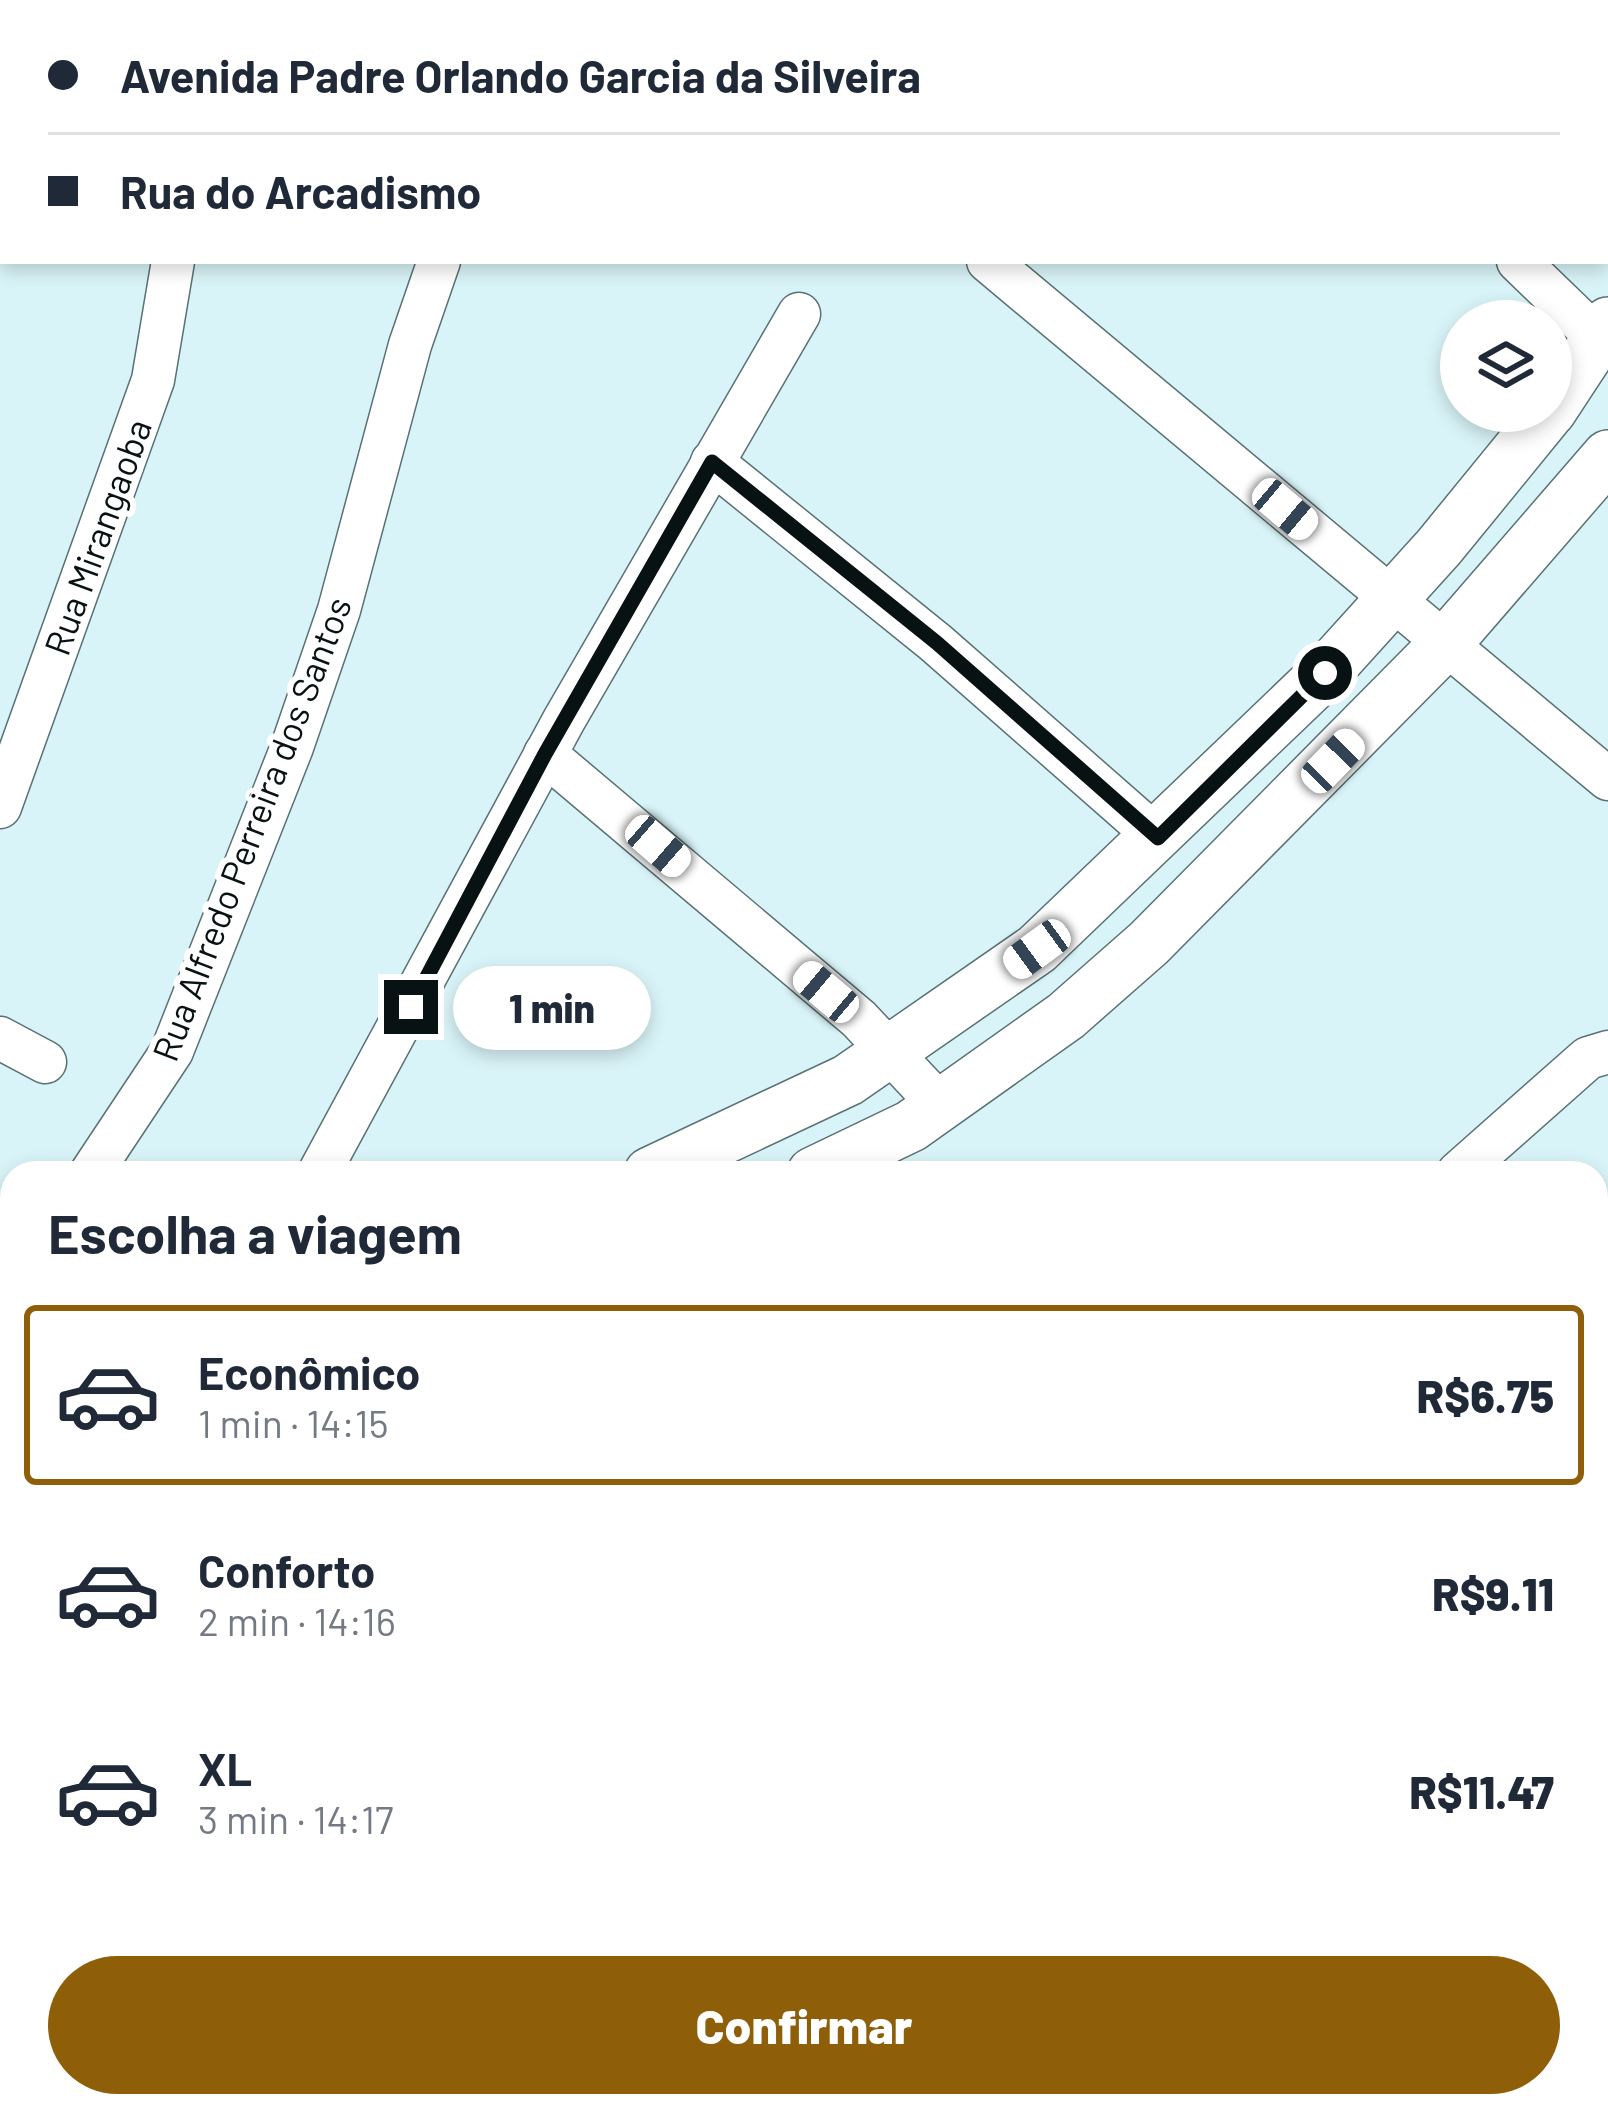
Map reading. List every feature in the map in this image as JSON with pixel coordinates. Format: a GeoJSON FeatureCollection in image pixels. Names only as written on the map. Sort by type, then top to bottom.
{"type":"FeatureCollection","features":[{"type":"Feature","properties":{"kind":"main road"},"geometry":{"type":"LineString","coordinates":[[1572,380],[1605,336]]}},
{"type":"Feature","properties":{"kind":"main road"},"geometry":{"type":"LineString","coordinates":[[676,1161],[848,1080],[1037,949],[1158,838],[1392,598],[1532,432]]}},
{"type":"Feature","properties":{"kind":"main road"},"geometry":{"type":"LineString","coordinates":[[838,1161],[911,1126],[1066,1016],[1149,943],[1446,643],[1608,456]]}},
{"type":"Feature","properties":{"kind":"street","name":"Rua Mirangaoba"},"geometry":{"type":"LineString","coordinates":[[0,807],[153,380],[172,264]]}},
{"type":"Feature","properties":{"kind":"street","name":"Rua Alfredo Perreira dos Santos"},"geometry":{"type":"LineString","coordinates":[[100,1161],[172,1051],[292,746],[333,631],[410,345],[438,264]]}},
{"type":"Feature","properties":{"kind":"street"},"geometry":{"type":"LineString","coordinates":[[992,264],[1608,779]]}},
{"type":"Feature","properties":{"kind":"street"},"geometry":{"type":"LineString","coordinates":[[1521,264],[1605,336]]}},
{"type":"Feature","properties":{"kind":"street"},"geometry":{"type":"LineString","coordinates":[[325,1161],[545,754],[800,314]]}},
{"type":"Feature","properties":{"kind":"street"},"geometry":{"type":"LineString","coordinates":[[712,462],[937,643],[1158,838]]}},
{"type":"Feature","properties":{"kind":"street"},"geometry":{"type":"LineString","coordinates":[[545,754],[892,1052],[940,1105]]}},
{"type":"Feature","properties":{"kind":"street"},"geometry":{"type":"LineString","coordinates":[[0,1038],[45,1061]]}},
{"type":"Feature","properties":{"kind":"street"},"geometry":{"type":"LineString","coordinates":[[1472,1161],[1588,1058],[1608,1052]]}},
{"type":"Feature","properties":{"kind":"route"},"geometry":{"type":"LineString","coordinates":[[411,1007],[545,754],[712,462],[937,643],[1158,838],[1325,673]]}}]}
